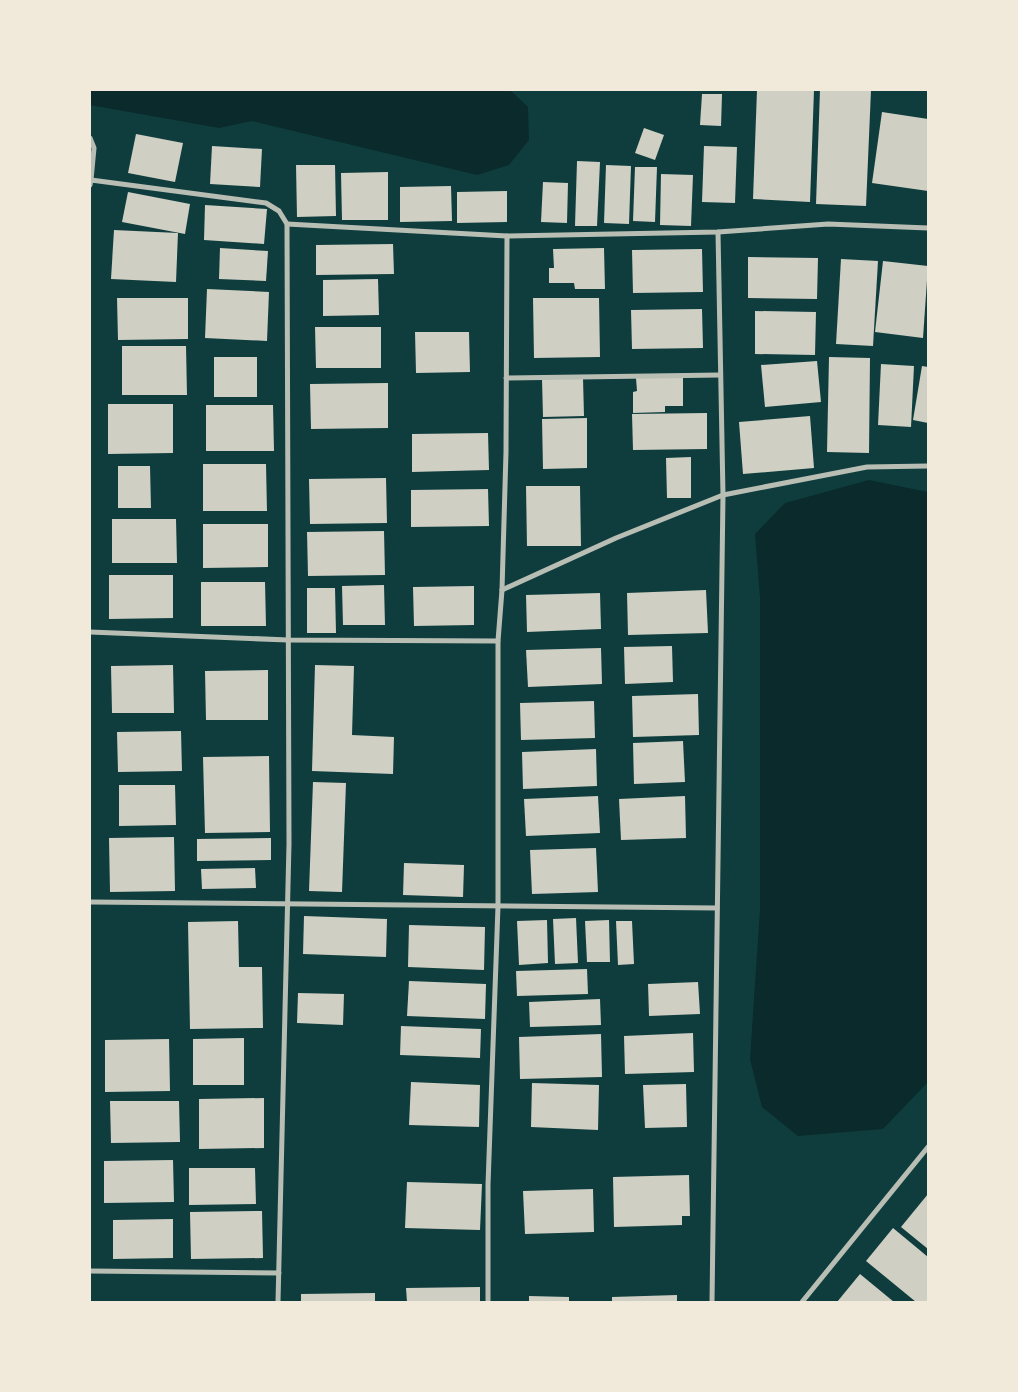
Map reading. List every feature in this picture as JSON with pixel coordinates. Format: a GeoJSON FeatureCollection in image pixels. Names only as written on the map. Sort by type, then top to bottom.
{"type":"FeatureCollection","features":[{"type":"Feature","properties":{"kind":"street"},"geometry":{"type":"LineString","coordinates":[[90,138],[94,148],[91,182],[266,203],[279,211],[287,224],[288,905],[278,1302]]}},
{"type":"Feature","properties":{"kind":"street"},"geometry":{"type":"LineString","coordinates":[[287,224],[507,236],[718,232],[828,224],[928,228]]}},
{"type":"Feature","properties":{"kind":"street"},"geometry":{"type":"LineString","coordinates":[[712,1302],[723,495],[718,232]]}},
{"type":"Feature","properties":{"kind":"street"},"geometry":{"type":"LineString","coordinates":[[488,1302],[488,1185],[498,906],[498,641],[502,590],[507,236]]}},
{"type":"Feature","properties":{"kind":"street"},"geometry":{"type":"LineString","coordinates":[[506,378],[720,375]]}},
{"type":"Feature","properties":{"kind":"street"},"geometry":{"type":"LineString","coordinates":[[502,590],[616,538],[723,495],[867,467],[928,466]]}},
{"type":"Feature","properties":{"kind":"street"},"geometry":{"type":"LineString","coordinates":[[90,632],[288,640],[498,641]]}},
{"type":"Feature","properties":{"kind":"street"},"geometry":{"type":"LineString","coordinates":[[90,902],[717,908]]}},
{"type":"Feature","properties":{"kind":"street"},"geometry":{"type":"LineString","coordinates":[[802,1302],[928,1147]]}},
{"type":"Feature","properties":{"kind":"street"},"geometry":{"type":"LineString","coordinates":[[90,1271],[279,1273]]}},
{"type":"Feature","properties":{"kind":"water"},"geometry":{"type":"Polygon","coordinates":[[[90,90],[510,90],[528,107],[529,140],[509,165],[477,175],[252,121],[219,128],[90,105],[90,90]]]}},
{"type":"Feature","properties":{"kind":"water"},"geometry":{"type":"Polygon","coordinates":[[[869,480],[928,492],[928,1082],[883,1129],[798,1136],[762,1107],[750,1059],[760,909],[760,598],[755,534],[785,503],[869,480]]]}},
{"type":"Feature","properties":{"kind":"building"},"geometry":{"type":"Polygon","coordinates":[[[757,90],[814,90],[810,202],[753,199],[757,90]]]}},
{"type":"Feature","properties":{"kind":"building"},"geometry":{"type":"Polygon","coordinates":[[[820,90],[871,90],[866,206],[816,204],[820,90]]]}},
{"type":"Feature","properties":{"kind":"building"},"geometry":{"type":"Polygon","coordinates":[[[702,94],[722,94],[721,126],[700,125],[702,94]]]}},
{"type":"Feature","properties":{"kind":"building"},"geometry":{"type":"Polygon","coordinates":[[[882,112],[928,119],[928,191],[872,183],[882,112]]]}},
{"type":"Feature","properties":{"kind":"building"},"geometry":{"type":"Polygon","coordinates":[[[644,128],[664,135],[655,160],[635,153],[644,128]]]}},
{"type":"Feature","properties":{"kind":"building"},"geometry":{"type":"Polygon","coordinates":[[[136,134],[183,143],[175,182],[128,173],[136,134]]]}},
{"type":"Feature","properties":{"kind":"building"},"geometry":{"type":"Polygon","coordinates":[[[212,146],[262,149],[260,187],[210,184],[212,146]]]}},
{"type":"Feature","properties":{"kind":"building"},"geometry":{"type":"Polygon","coordinates":[[[704,146],[737,147],[735,203],[702,202],[704,146]]]}},
{"type":"Feature","properties":{"kind":"building"},"geometry":{"type":"Polygon","coordinates":[[[577,161],[600,162],[597,226],[575,226],[577,161]]]}},
{"type":"Feature","properties":{"kind":"building"},"geometry":{"type":"Polygon","coordinates":[[[296,165],[335,165],[336,216],[297,217],[296,165]]]}},
{"type":"Feature","properties":{"kind":"building"},"geometry":{"type":"Polygon","coordinates":[[[606,165],[631,166],[629,224],[604,223],[606,165]]]}},
{"type":"Feature","properties":{"kind":"building"},"geometry":{"type":"Polygon","coordinates":[[[635,167],[657,167],[655,222],[633,221],[635,167]]]}},
{"type":"Feature","properties":{"kind":"building"},"geometry":{"type":"Polygon","coordinates":[[[388,172],[388,220],[342,220],[341,173],[388,172]]]}},
{"type":"Feature","properties":{"kind":"building"},"geometry":{"type":"Polygon","coordinates":[[[661,174],[693,175],[691,226],[660,225],[661,174]]]}},
{"type":"Feature","properties":{"kind":"building"},"geometry":{"type":"Polygon","coordinates":[[[543,182],[568,183],[567,223],[541,222],[543,182]]]}},
{"type":"Feature","properties":{"kind":"building"},"geometry":{"type":"Polygon","coordinates":[[[451,186],[452,221],[400,222],[400,187],[451,186]]]}},
{"type":"Feature","properties":{"kind":"building"},"geometry":{"type":"Polygon","coordinates":[[[507,191],[507,222],[457,223],[457,192],[507,191]]]}},
{"type":"Feature","properties":{"kind":"building"},"geometry":{"type":"Polygon","coordinates":[[[128,192],[190,204],[185,234],[122,222],[128,192]]]}},
{"type":"Feature","properties":{"kind":"building"},"geometry":{"type":"Polygon","coordinates":[[[205,205],[267,209],[264,244],[204,240],[205,205]]]}},
{"type":"Feature","properties":{"kind":"building"},"geometry":{"type":"Polygon","coordinates":[[[114,230],[178,233],[176,282],[111,279],[114,230]]]}},
{"type":"Feature","properties":{"kind":"building"},"geometry":{"type":"Polygon","coordinates":[[[393,244],[394,274],[316,275],[316,245],[393,244]]]}},
{"type":"Feature","properties":{"kind":"building"},"geometry":{"type":"Polygon","coordinates":[[[220,248],[268,251],[266,281],[219,279],[220,248]]]}},
{"type":"Feature","properties":{"kind":"building"},"geometry":{"type":"Polygon","coordinates":[[[604,248],[605,289],[575,289],[574,283],[549,283],[549,268],[554,268],[553,249],[604,248]]]}},
{"type":"Feature","properties":{"kind":"building"},"geometry":{"type":"Polygon","coordinates":[[[702,249],[703,292],[633,293],[632,250],[702,249]]]}},
{"type":"Feature","properties":{"kind":"building"},"geometry":{"type":"Polygon","coordinates":[[[748,257],[818,258],[817,299],[748,298],[748,257]]]}},
{"type":"Feature","properties":{"kind":"building"},"geometry":{"type":"Polygon","coordinates":[[[841,259],[878,261],[873,346],[836,344],[841,259]]]}},
{"type":"Feature","properties":{"kind":"building"},"geometry":{"type":"Polygon","coordinates":[[[883,261],[928,266],[923,338],[875,332],[883,261]]]}},
{"type":"Feature","properties":{"kind":"building"},"geometry":{"type":"Polygon","coordinates":[[[378,279],[379,315],[323,316],[323,280],[378,279]]]}},
{"type":"Feature","properties":{"kind":"building"},"geometry":{"type":"Polygon","coordinates":[[[207,289],[269,292],[267,341],[205,338],[207,289]]]}},
{"type":"Feature","properties":{"kind":"building"},"geometry":{"type":"Polygon","coordinates":[[[117,298],[188,298],[188,339],[118,340],[117,298]]]}},
{"type":"Feature","properties":{"kind":"building"},"geometry":{"type":"Polygon","coordinates":[[[533,298],[599,298],[600,357],[534,358],[533,298]]]}},
{"type":"Feature","properties":{"kind":"building"},"geometry":{"type":"Polygon","coordinates":[[[702,309],[703,348],[632,349],[631,310],[702,309]]]}},
{"type":"Feature","properties":{"kind":"building"},"geometry":{"type":"Polygon","coordinates":[[[755,311],[816,312],[815,355],[755,354],[755,311]]]}},
{"type":"Feature","properties":{"kind":"building"},"geometry":{"type":"Polygon","coordinates":[[[315,327],[381,327],[381,368],[316,368],[315,327]]]}},
{"type":"Feature","properties":{"kind":"building"},"geometry":{"type":"Polygon","coordinates":[[[415,332],[469,332],[470,372],[416,373],[415,332]]]}},
{"type":"Feature","properties":{"kind":"building"},"geometry":{"type":"Polygon","coordinates":[[[122,346],[186,346],[187,395],[122,395],[122,346]]]}},
{"type":"Feature","properties":{"kind":"building"},"geometry":{"type":"Polygon","coordinates":[[[214,357],[257,357],[257,397],[214,397],[214,357]]]}},
{"type":"Feature","properties":{"kind":"building"},"geometry":{"type":"Polygon","coordinates":[[[829,357],[870,358],[869,453],[827,452],[829,357]]]}},
{"type":"Feature","properties":{"kind":"building"},"geometry":{"type":"Polygon","coordinates":[[[817,361],[821,402],[765,407],[761,365],[817,361]]]}},
{"type":"Feature","properties":{"kind":"building"},"geometry":{"type":"Polygon","coordinates":[[[881,364],[914,366],[911,427],[878,425],[881,364]]]}},
{"type":"Feature","properties":{"kind":"building"},"geometry":{"type":"Polygon","coordinates":[[[922,366],[928,367],[928,423],[913,420],[922,366]]]}},
{"type":"Feature","properties":{"kind":"building"},"geometry":{"type":"Polygon","coordinates":[[[683,377],[683,406],[665,406],[665,412],[633,413],[633,392],[637,391],[636,378],[683,377]]]}},
{"type":"Feature","properties":{"kind":"building"},"geometry":{"type":"Polygon","coordinates":[[[583,378],[584,416],[543,417],[542,379],[583,378]]]}},
{"type":"Feature","properties":{"kind":"building"},"geometry":{"type":"Polygon","coordinates":[[[388,383],[388,428],[311,429],[310,384],[388,383]]]}},
{"type":"Feature","properties":{"kind":"building"},"geometry":{"type":"Polygon","coordinates":[[[108,404],[173,404],[173,453],[108,454],[108,404]]]}},
{"type":"Feature","properties":{"kind":"building"},"geometry":{"type":"Polygon","coordinates":[[[206,405],[273,405],[274,451],[206,451],[206,405]]]}},
{"type":"Feature","properties":{"kind":"building"},"geometry":{"type":"Polygon","coordinates":[[[707,413],[707,449],[633,450],[632,414],[707,413]]]}},
{"type":"Feature","properties":{"kind":"building"},"geometry":{"type":"Polygon","coordinates":[[[810,416],[814,468],[743,474],[739,422],[810,416]]]}},
{"type":"Feature","properties":{"kind":"building"},"geometry":{"type":"Polygon","coordinates":[[[587,418],[587,468],[543,469],[542,419],[587,418]]]}},
{"type":"Feature","properties":{"kind":"building"},"geometry":{"type":"Polygon","coordinates":[[[488,433],[489,470],[412,472],[412,434],[488,433]]]}},
{"type":"Feature","properties":{"kind":"building"},"geometry":{"type":"Polygon","coordinates":[[[691,457],[691,498],[667,498],[666,458],[691,457]]]}},
{"type":"Feature","properties":{"kind":"building"},"geometry":{"type":"Polygon","coordinates":[[[203,464],[266,464],[267,511],[203,511],[203,464]]]}},
{"type":"Feature","properties":{"kind":"building"},"geometry":{"type":"Polygon","coordinates":[[[118,466],[150,466],[151,508],[118,508],[118,466]]]}},
{"type":"Feature","properties":{"kind":"building"},"geometry":{"type":"Polygon","coordinates":[[[386,478],[387,523],[310,524],[309,479],[386,478]]]}},
{"type":"Feature","properties":{"kind":"building"},"geometry":{"type":"Polygon","coordinates":[[[526,486],[580,486],[581,546],[527,546],[526,486]]]}},
{"type":"Feature","properties":{"kind":"building"},"geometry":{"type":"Polygon","coordinates":[[[488,489],[489,526],[411,527],[411,490],[488,489]]]}},
{"type":"Feature","properties":{"kind":"building"},"geometry":{"type":"Polygon","coordinates":[[[112,519],[176,519],[177,563],[112,563],[112,519]]]}},
{"type":"Feature","properties":{"kind":"building"},"geometry":{"type":"Polygon","coordinates":[[[203,524],[268,524],[268,567],[203,568],[203,524]]]}},
{"type":"Feature","properties":{"kind":"building"},"geometry":{"type":"Polygon","coordinates":[[[384,531],[385,575],[308,576],[307,532],[384,531]]]}},
{"type":"Feature","properties":{"kind":"building"},"geometry":{"type":"Polygon","coordinates":[[[109,575],[173,575],[173,618],[109,619],[109,575]]]}},
{"type":"Feature","properties":{"kind":"building"},"geometry":{"type":"Polygon","coordinates":[[[201,582],[265,582],[266,626],[201,626],[201,582]]]}},
{"type":"Feature","properties":{"kind":"building"},"geometry":{"type":"Polygon","coordinates":[[[384,585],[385,625],[343,625],[342,586],[384,585]]]}},
{"type":"Feature","properties":{"kind":"building"},"geometry":{"type":"Polygon","coordinates":[[[474,586],[474,625],[414,626],[413,587],[474,586]]]}},
{"type":"Feature","properties":{"kind":"building"},"geometry":{"type":"Polygon","coordinates":[[[307,588],[335,588],[336,633],[307,633],[307,588]]]}},
{"type":"Feature","properties":{"kind":"building"},"geometry":{"type":"Polygon","coordinates":[[[706,590],[708,633],[628,635],[627,593],[706,590]]]}},
{"type":"Feature","properties":{"kind":"building"},"geometry":{"type":"Polygon","coordinates":[[[600,593],[601,629],[527,632],[526,595],[600,593]]]}},
{"type":"Feature","properties":{"kind":"building"},"geometry":{"type":"Polygon","coordinates":[[[672,646],[673,682],[625,684],[624,647],[672,646]]]}},
{"type":"Feature","properties":{"kind":"building"},"geometry":{"type":"Polygon","coordinates":[[[601,648],[602,684],[528,687],[526,650],[601,648]]]}},
{"type":"Feature","properties":{"kind":"building"},"geometry":{"type":"Polygon","coordinates":[[[173,665],[174,713],[112,713],[111,666],[173,665]]]}},
{"type":"Feature","properties":{"kind":"building"},"geometry":{"type":"Polygon","coordinates":[[[315,665],[354,666],[352,735],[394,737],[393,774],[312,771],[315,665]]]}},
{"type":"Feature","properties":{"kind":"building"},"geometry":{"type":"Polygon","coordinates":[[[268,670],[268,720],[206,720],[205,671],[268,670]]]}},
{"type":"Feature","properties":{"kind":"building"},"geometry":{"type":"Polygon","coordinates":[[[698,694],[699,735],[633,737],[632,696],[698,694]]]}},
{"type":"Feature","properties":{"kind":"building"},"geometry":{"type":"Polygon","coordinates":[[[594,701],[595,738],[521,740],[520,703],[594,701]]]}},
{"type":"Feature","properties":{"kind":"building"},"geometry":{"type":"Polygon","coordinates":[[[181,731],[182,771],[118,772],[117,732],[181,731]]]}},
{"type":"Feature","properties":{"kind":"building"},"geometry":{"type":"Polygon","coordinates":[[[683,741],[685,782],[634,784],[633,743],[683,741]]]}},
{"type":"Feature","properties":{"kind":"building"},"geometry":{"type":"Polygon","coordinates":[[[596,749],[597,786],[523,789],[522,752],[596,749]]]}},
{"type":"Feature","properties":{"kind":"building"},"geometry":{"type":"Polygon","coordinates":[[[269,756],[270,832],[205,833],[203,757],[269,756]]]}},
{"type":"Feature","properties":{"kind":"building"},"geometry":{"type":"Polygon","coordinates":[[[313,782],[346,783],[342,892],[309,891],[313,782]]]}},
{"type":"Feature","properties":{"kind":"building"},"geometry":{"type":"Polygon","coordinates":[[[119,785],[175,785],[176,825],[119,826],[119,785]]]}},
{"type":"Feature","properties":{"kind":"building"},"geometry":{"type":"Polygon","coordinates":[[[598,796],[600,833],[526,836],[524,799],[598,796]]]}},
{"type":"Feature","properties":{"kind":"building"},"geometry":{"type":"Polygon","coordinates":[[[685,796],[686,838],[621,840],[619,799],[685,796]]]}},
{"type":"Feature","properties":{"kind":"building"},"geometry":{"type":"Polygon","coordinates":[[[174,837],[175,891],[110,892],[109,838],[174,837]]]}},
{"type":"Feature","properties":{"kind":"building"},"geometry":{"type":"Polygon","coordinates":[[[271,838],[271,860],[197,861],[197,839],[271,838]]]}},
{"type":"Feature","properties":{"kind":"building"},"geometry":{"type":"Polygon","coordinates":[[[596,848],[598,892],[532,894],[530,850],[596,848]]]}},
{"type":"Feature","properties":{"kind":"building"},"geometry":{"type":"Polygon","coordinates":[[[404,863],[464,865],[463,897],[403,895],[404,863]]]}},
{"type":"Feature","properties":{"kind":"building"},"geometry":{"type":"Polygon","coordinates":[[[255,868],[256,888],[202,889],[201,869],[255,868]]]}},
{"type":"Feature","properties":{"kind":"building"},"geometry":{"type":"Polygon","coordinates":[[[304,916],[387,919],[386,957],[303,954],[304,916]]]}},
{"type":"Feature","properties":{"kind":"building"},"geometry":{"type":"Polygon","coordinates":[[[576,918],[578,963],[555,964],[553,919],[576,918]]]}},
{"type":"Feature","properties":{"kind":"building"},"geometry":{"type":"Polygon","coordinates":[[[547,920],[548,963],[519,965],[517,921],[547,920]]]}},
{"type":"Feature","properties":{"kind":"building"},"geometry":{"type":"Polygon","coordinates":[[[609,920],[610,962],[587,962],[585,921],[609,920]]]}},
{"type":"Feature","properties":{"kind":"building"},"geometry":{"type":"Polygon","coordinates":[[[238,921],[239,967],[262,967],[263,1028],[190,1029],[188,922],[238,921]]]}},
{"type":"Feature","properties":{"kind":"building"},"geometry":{"type":"Polygon","coordinates":[[[616,921],[632,921],[634,964],[618,965],[616,921]]]}},
{"type":"Feature","properties":{"kind":"building"},"geometry":{"type":"Polygon","coordinates":[[[409,925],[485,927],[484,970],[408,967],[409,925]]]}},
{"type":"Feature","properties":{"kind":"building"},"geometry":{"type":"Polygon","coordinates":[[[587,969],[588,994],[517,996],[516,971],[587,969]]]}},
{"type":"Feature","properties":{"kind":"building"},"geometry":{"type":"Polygon","coordinates":[[[409,981],[486,984],[485,1019],[407,1016],[409,981]]]}},
{"type":"Feature","properties":{"kind":"building"},"geometry":{"type":"Polygon","coordinates":[[[698,982],[700,1014],[649,1016],[648,984],[698,982]]]}},
{"type":"Feature","properties":{"kind":"building"},"geometry":{"type":"Polygon","coordinates":[[[298,993],[344,994],[343,1025],[297,1023],[298,993]]]}},
{"type":"Feature","properties":{"kind":"building"},"geometry":{"type":"Polygon","coordinates":[[[600,999],[601,1025],[530,1027],[529,1002],[600,999]]]}},
{"type":"Feature","properties":{"kind":"building"},"geometry":{"type":"Polygon","coordinates":[[[401,1026],[481,1029],[480,1058],[400,1055],[401,1026]]]}},
{"type":"Feature","properties":{"kind":"building"},"geometry":{"type":"Polygon","coordinates":[[[693,1033],[694,1072],[625,1074],[624,1036],[693,1033]]]}},
{"type":"Feature","properties":{"kind":"building"},"geometry":{"type":"Polygon","coordinates":[[[601,1034],[602,1077],[520,1079],[519,1037],[601,1034]]]}},
{"type":"Feature","properties":{"kind":"building"},"geometry":{"type":"Polygon","coordinates":[[[244,1038],[244,1085],[193,1085],[193,1039],[244,1038]]]}},
{"type":"Feature","properties":{"kind":"building"},"geometry":{"type":"Polygon","coordinates":[[[169,1039],[170,1091],[105,1092],[105,1040],[169,1039]]]}},
{"type":"Feature","properties":{"kind":"building"},"geometry":{"type":"Polygon","coordinates":[[[411,1082],[480,1085],[479,1127],[409,1125],[411,1082]]]}},
{"type":"Feature","properties":{"kind":"building"},"geometry":{"type":"Polygon","coordinates":[[[532,1083],[599,1085],[598,1130],[531,1127],[532,1083]]]}},
{"type":"Feature","properties":{"kind":"building"},"geometry":{"type":"Polygon","coordinates":[[[686,1084],[687,1127],[645,1128],[643,1085],[686,1084]]]}},
{"type":"Feature","properties":{"kind":"building"},"geometry":{"type":"Polygon","coordinates":[[[264,1098],[264,1148],[199,1149],[199,1099],[264,1098]]]}},
{"type":"Feature","properties":{"kind":"building"},"geometry":{"type":"Polygon","coordinates":[[[110,1101],[179,1101],[180,1142],[111,1143],[110,1101]]]}},
{"type":"Feature","properties":{"kind":"building"},"geometry":{"type":"Polygon","coordinates":[[[173,1160],[174,1202],[104,1203],[104,1161],[173,1160]]]}},
{"type":"Feature","properties":{"kind":"building"},"geometry":{"type":"Polygon","coordinates":[[[189,1168],[255,1168],[256,1204],[189,1205],[189,1168]]]}},
{"type":"Feature","properties":{"kind":"building"},"geometry":{"type":"Polygon","coordinates":[[[689,1175],[690,1216],[682,1216],[682,1225],[614,1227],[613,1177],[689,1175]]]}},
{"type":"Feature","properties":{"kind":"building"},"geometry":{"type":"Polygon","coordinates":[[[407,1182],[482,1184],[480,1230],[405,1228],[407,1182]]]}},
{"type":"Feature","properties":{"kind":"building"},"geometry":{"type":"Polygon","coordinates":[[[593,1189],[594,1232],[525,1234],[523,1191],[593,1189]]]}},
{"type":"Feature","properties":{"kind":"building"},"geometry":{"type":"Polygon","coordinates":[[[928,1194],[928,1249],[901,1227],[928,1194]]]}},
{"type":"Feature","properties":{"kind":"building"},"geometry":{"type":"Polygon","coordinates":[[[262,1211],[263,1258],[191,1259],[190,1212],[262,1211]]]}},
{"type":"Feature","properties":{"kind":"building"},"geometry":{"type":"Polygon","coordinates":[[[173,1219],[173,1258],[113,1259],[113,1220],[173,1219]]]}},
{"type":"Feature","properties":{"kind":"building"},"geometry":{"type":"Polygon","coordinates":[[[893,1228],[928,1257],[928,1302],[916,1302],[866,1261],[893,1228]]]}},
{"type":"Feature","properties":{"kind":"building"},"geometry":{"type":"Polygon","coordinates":[[[860,1274],[894,1302],[837,1302],[860,1274]]]}},
{"type":"Feature","properties":{"kind":"building"},"geometry":{"type":"Polygon","coordinates":[[[480,1287],[480,1302],[407,1302],[406,1288],[480,1287]]]}},
{"type":"Feature","properties":{"kind":"building"},"geometry":{"type":"Polygon","coordinates":[[[375,1293],[375,1302],[301,1302],[301,1294],[375,1293]]]}},
{"type":"Feature","properties":{"kind":"building"},"geometry":{"type":"Polygon","coordinates":[[[677,1295],[677,1302],[612,1302],[612,1297],[677,1295]]]}},
{"type":"Feature","properties":{"kind":"building"},"geometry":{"type":"Polygon","coordinates":[[[529,1296],[569,1297],[569,1302],[529,1302],[529,1296]]]}}]}
